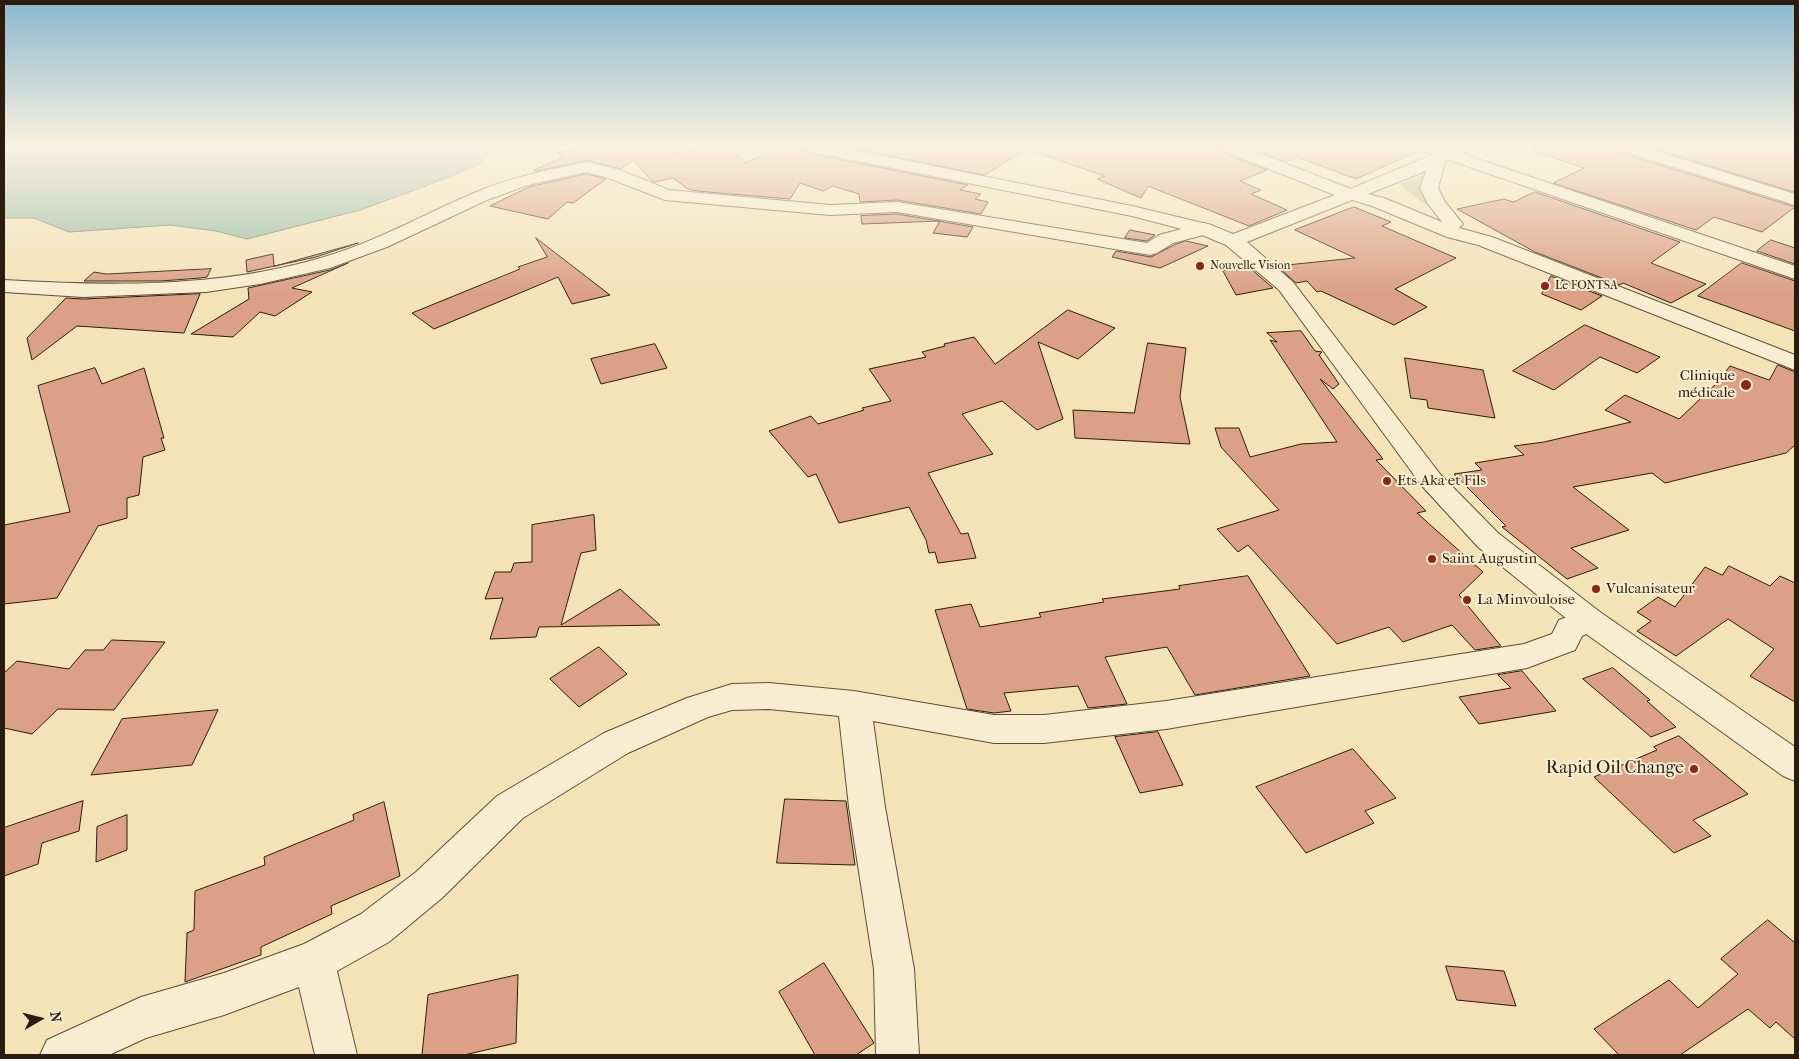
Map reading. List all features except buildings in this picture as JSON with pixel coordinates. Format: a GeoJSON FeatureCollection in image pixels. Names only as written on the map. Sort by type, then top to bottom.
{"type":"FeatureCollection","features":[{"type":"Feature","properties":{"kind":"street"},"geometry":{"type":"LineString","coordinates":[[4,286],[40,290],[110,290],[206,286],[260,278],[323,264],[380,243],[483,195]]}},
{"type":"Feature","properties":{"kind":"street"},"geometry":{"type":"LineString","coordinates":[[672,195],[830,210],[897,207],[1150,249],[1166,239],[1204,229]]}},
{"type":"Feature","properties":{"kind":"street"},"geometry":{"type":"LineString","coordinates":[[1054,195],[1122,209],[1204,229],[1233,241],[1274,273],[1286,286],[1412,456],[1454,505],[1488,540],[1589,620],[1795,766]]}},
{"type":"Feature","properties":{"kind":"street"},"geometry":{"type":"LineString","coordinates":[[1233,241],[1345,195]]}},
{"type":"Feature","properties":{"kind":"street"},"geometry":{"type":"LineString","coordinates":[[1356,195],[1364,197],[1454,233],[1485,241],[1795,363]]}},
{"type":"Feature","properties":{"kind":"street"},"geometry":{"type":"LineString","coordinates":[[1375,195],[1398,210]]}},
{"type":"Feature","properties":{"kind":"street"},"geometry":{"type":"LineString","coordinates":[[1394,195],[1485,241]]}},
{"type":"Feature","properties":{"kind":"street"},"geometry":{"type":"LineString","coordinates":[[1433,195],[1437,204],[1454,224]]}},
{"type":"Feature","properties":{"kind":"street"},"geometry":{"type":"LineString","coordinates":[[1558,195],[1795,273]]}},
{"type":"Feature","properties":{"kind":"street"},"geometry":{"type":"LineString","coordinates":[[1780,195],[1795,200]]}},
{"type":"Feature","properties":{"kind":"street"},"geometry":{"type":"LineString","coordinates":[[62,1055],[141,1018],[224,994],[314,961],[374,928],[429,885],[510,807],[616,743],[699,706],[732,697],[769,696],[854,704],[994,729],[1044,729],[1166,714],[1527,656],[1564,642],[1570,628],[1589,620]]}},
{"type":"Feature","properties":{"kind":"street"},"geometry":{"type":"LineString","coordinates":[[854,704],[867,807],[894,969],[898,1055]]}},
{"type":"Feature","properties":{"kind":"street"},"geometry":{"type":"LineString","coordinates":[[314,961],[336,1055]]}},
{"type":"Feature","properties":{"kind":"shaded area"},"geometry":{"type":"Polygon","coordinates":[[[4,195],[400,195],[360,210],[247,239],[216,231],[170,225],[69,232],[34,218],[4,218],[4,195]]]}},
{"type":"Feature","properties":{"kind":"shaded area"},"geometry":{"type":"Polygon","coordinates":[[[1413,195],[1425,195],[1433,209],[1413,195]]]}},
{"type":"Feature","properties":{"kind":"place","name":"Nouvelle Vision"},"geometry":{"type":"Point","coordinates":[1200,266]}},
{"type":"Feature","properties":{"kind":"place","name":"Le FONTSA"},"geometry":{"type":"Point","coordinates":[1545,286]}},
{"type":"Feature","properties":{"kind":"place","name":"Clinique médicale"},"geometry":{"type":"Point","coordinates":[1746,385]}},
{"type":"Feature","properties":{"kind":"place","name":"Ets Aka et Fils"},"geometry":{"type":"Point","coordinates":[1387,481]}},
{"type":"Feature","properties":{"kind":"place","name":"Saint Augustin"},"geometry":{"type":"Point","coordinates":[1432,559]}},
{"type":"Feature","properties":{"kind":"place","name":"Vulcanisateur"},"geometry":{"type":"Point","coordinates":[1596,589]}},
{"type":"Feature","properties":{"kind":"place","name":"La Minvouloise"},"geometry":{"type":"Point","coordinates":[1467,600]}},
{"type":"Feature","properties":{"kind":"place","name":"Rapid Oil Change"},"geometry":{"type":"Point","coordinates":[1694,769]}}]}
